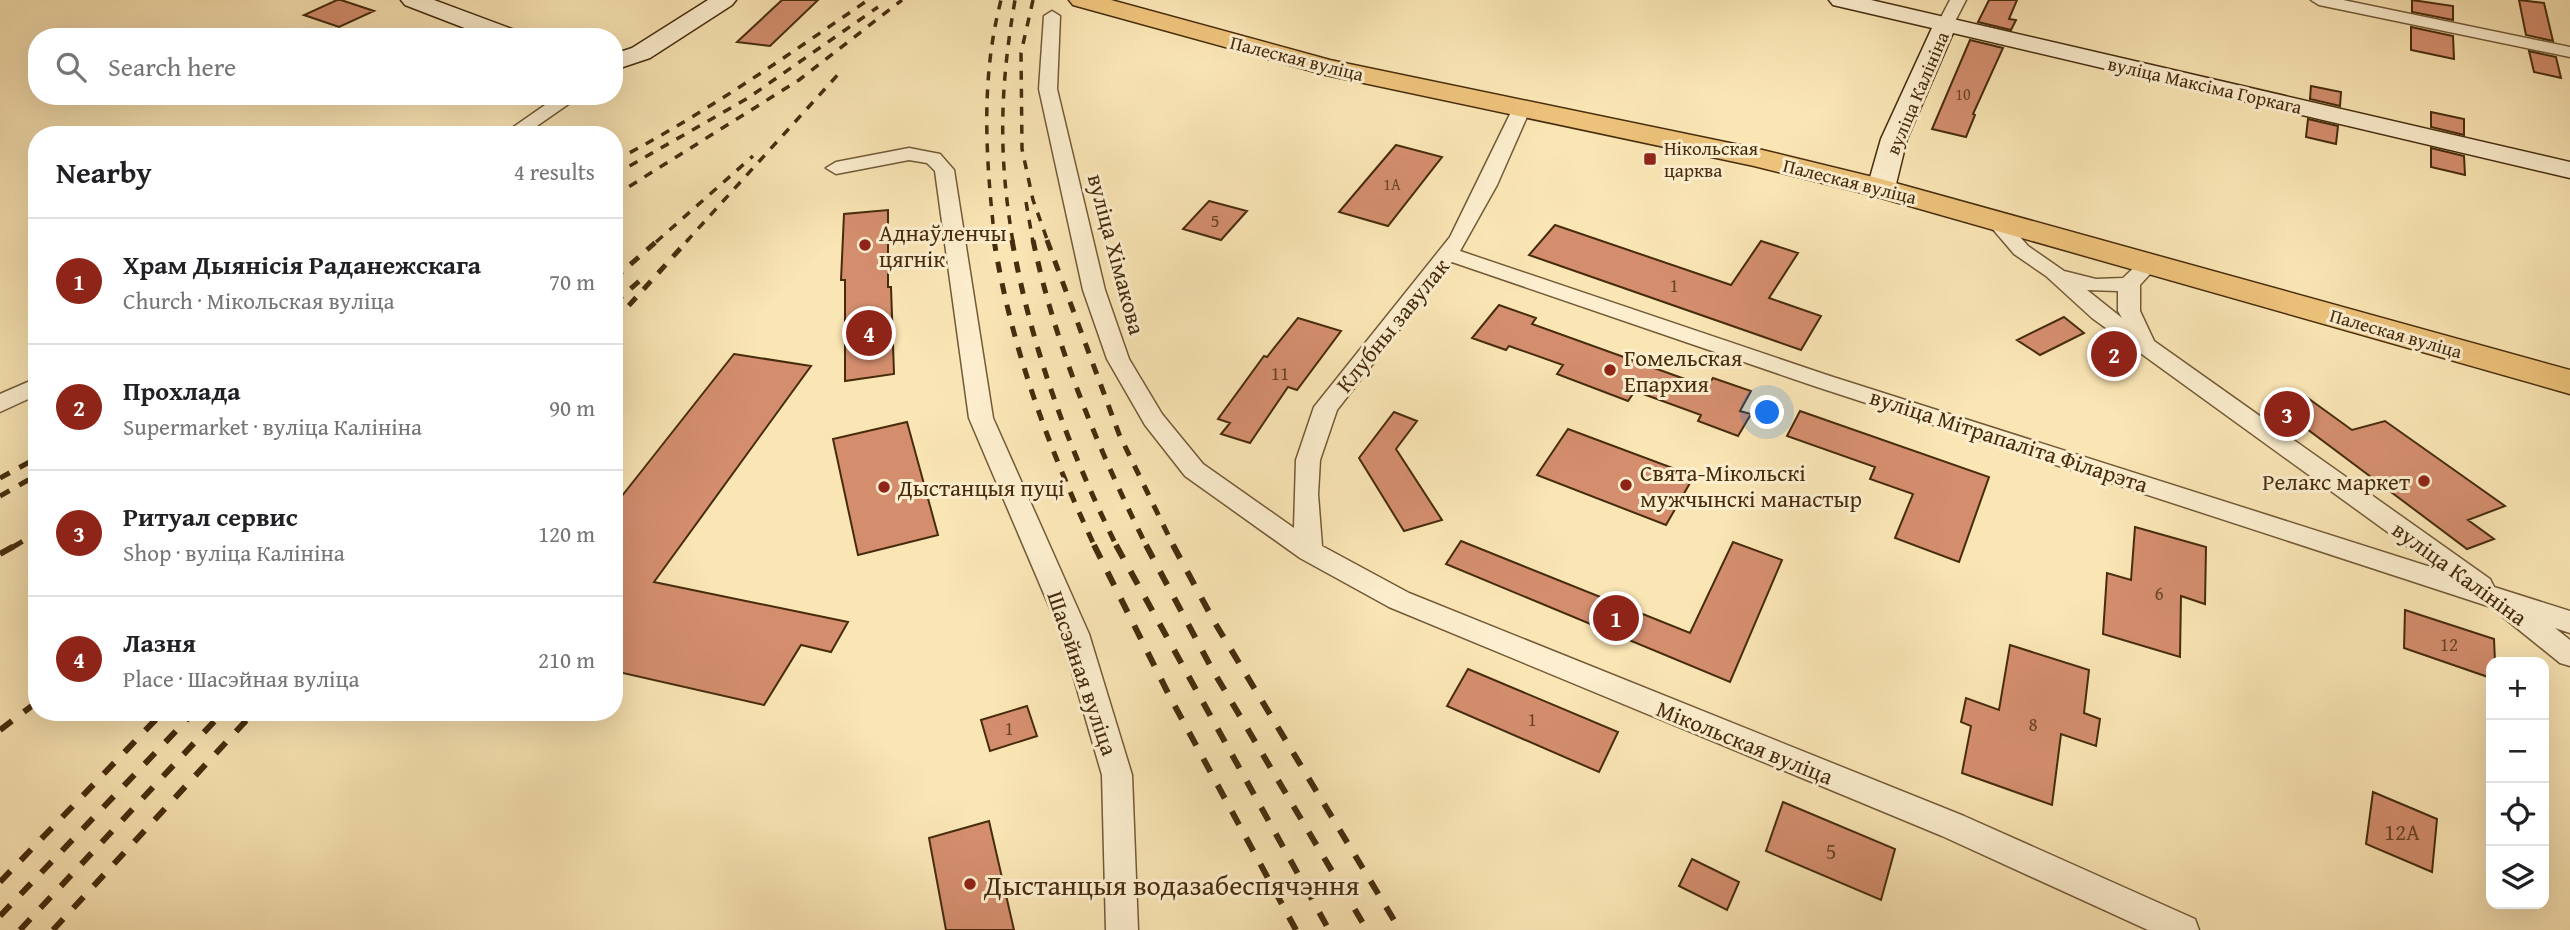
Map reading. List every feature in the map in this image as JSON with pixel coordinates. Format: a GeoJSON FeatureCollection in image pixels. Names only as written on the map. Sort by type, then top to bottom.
{"type":"FeatureCollection","features":[{"type":"Feature","properties":{"kind":"main road","name":"Палеская вуліца"},"geometry":{"type":"LineString","coordinates":[[1082,0],[1326,67],[1754,157],[1881,188],[1995,220],[2139,274],[2570,382]]}},
{"type":"Feature","properties":{"kind":"street"},"geometry":{"type":"LineString","coordinates":[[413,0],[487,28]]}},
{"type":"Feature","properties":{"kind":"street"},"geometry":{"type":"LineString","coordinates":[[626,42],[692,0]]}},
{"type":"Feature","properties":{"kind":"street"},"geometry":{"type":"LineString","coordinates":[[623,60],[641,53],[724,0]]}},
{"type":"Feature","properties":{"kind":"street","name":"вуліца Максіма Горкага"},"geometry":{"type":"LineString","coordinates":[[1841,0],[2570,170]]}},
{"type":"Feature","properties":{"kind":"street","name":"вуліца Калініна"},"geometry":{"type":"LineString","coordinates":[[1881,188],[1894,139],[1958,0]]}},
{"type":"Feature","properties":{"kind":"street"},"geometry":{"type":"LineString","coordinates":[[2319,0],[2570,52]]}},
{"type":"Feature","properties":{"kind":"street","name":"вуліца Хімакова"},"geometry":{"type":"LineString","coordinates":[[1052,16],[1048,89],[1094,290],[1118,359],[1153,419],[1194,470],[1309,551]]}},
{"type":"Feature","properties":{"kind":"street"},"geometry":{"type":"LineString","coordinates":[[525,126],[557,105]]}},
{"type":"Feature","properties":{"kind":"street","name":"Клубны завулак"},"geometry":{"type":"LineString","coordinates":[[1309,551],[1304,484],[1312,434],[1326,407],[1449,254],[1487,185],[1521,110]]}},
{"type":"Feature","properties":{"kind":"street","name":"Шасэйная вуліца"},"geometry":{"type":"LineString","coordinates":[[836,168],[909,154],[933,158],[944,170],[981,418],[1075,634],[1117,775],[1122,930]]}},
{"type":"Feature","properties":{"kind":"street","name":"вуліца Калініна"},"geometry":{"type":"LineString","coordinates":[[1995,220],[2021,250],[2053,272],[2100,313],[2500,601],[2570,655]]}},
{"type":"Feature","properties":{"kind":"street","name":"вуліца Мітрапаліта Філарэта"},"geometry":{"type":"LineString","coordinates":[[1449,254],[1822,381],[2570,622]]}},
{"type":"Feature","properties":{"kind":"street","name":"Палеская вуліца"},"geometry":{"type":"LineString","coordinates":[[2053,272],[2095,286],[2139,274]]}},
{"type":"Feature","properties":{"kind":"street","name":"вуліца Калініна"},"geometry":{"type":"LineString","coordinates":[[2139,274],[2129,312],[2146,344]]}},
{"type":"Feature","properties":{"kind":"street"},"geometry":{"type":"LineString","coordinates":[[0,404],[28,389]]}},
{"type":"Feature","properties":{"kind":"street","name":"Мікольская вуліца"},"geometry":{"type":"LineString","coordinates":[[1309,551],[1399,600],[1953,826],[2183,930]]}},
{"type":"Feature","properties":{"kind":"building"},"geometry":{"type":"Polygon","coordinates":[[[337,0],[374,11],[339,27],[304,15],[337,0]]]}},
{"type":"Feature","properties":{"kind":"building"},"geometry":{"type":"Polygon","coordinates":[[[782,0],[818,0],[770,46],[737,42],[782,0]]]}},
{"type":"Feature","properties":{"kind":"building"},"geometry":{"type":"Polygon","coordinates":[[[1989,0],[2017,0],[2009,19],[2016,20],[2011,30],[1978,22],[1989,0]]]}},
{"type":"Feature","properties":{"kind":"building"},"geometry":{"type":"Polygon","coordinates":[[[2412,0],[2453,6],[2453,20],[2412,12],[2412,0]]]}},
{"type":"Feature","properties":{"kind":"building"},"geometry":{"type":"Polygon","coordinates":[[[2519,0],[2544,3],[2553,41],[2526,35],[2519,0]]]}},
{"type":"Feature","properties":{"kind":"building"},"geometry":{"type":"Polygon","coordinates":[[[2411,27],[2453,36],[2454,59],[2411,50],[2411,27]]]}},
{"type":"Feature","properties":{"kind":"building"},"geometry":{"type":"Polygon","coordinates":[[[1970,40],[2003,48],[1973,114],[1975,115],[1966,137],[1932,129],[1970,40]]]}},
{"type":"Feature","properties":{"kind":"building"},"geometry":{"type":"Polygon","coordinates":[[[2529,51],[2556,57],[2561,78],[2534,72],[2529,51]]]}},
{"type":"Feature","properties":{"kind":"building"},"geometry":{"type":"Polygon","coordinates":[[[2311,86],[2341,92],[2340,106],[2310,99],[2311,86]]]}},
{"type":"Feature","properties":{"kind":"building"},"geometry":{"type":"Polygon","coordinates":[[[2431,112],[2464,119],[2464,135],[2431,127],[2431,112]]]}},
{"type":"Feature","properties":{"kind":"building"},"geometry":{"type":"Polygon","coordinates":[[[2308,119],[2338,126],[2336,144],[2306,137],[2308,119]]]}},
{"type":"Feature","properties":{"kind":"building"},"geometry":{"type":"Polygon","coordinates":[[[1396,145],[1442,157],[1388,226],[1339,212],[1396,145]]]}},
{"type":"Feature","properties":{"kind":"building"},"geometry":{"type":"Polygon","coordinates":[[[2431,148],[2464,156],[2465,175],[2431,167],[2431,148]]]}},
{"type":"Feature","properties":{"kind":"building"},"geometry":{"type":"Polygon","coordinates":[[[1209,201],[1247,211],[1221,240],[1183,229],[1209,201]]]}},
{"type":"Feature","properties":{"kind":"building"},"geometry":{"type":"Polygon","coordinates":[[[888,210],[888,287],[891,287],[894,374],[845,381],[845,280],[841,280],[844,214],[888,210]]]}},
{"type":"Feature","properties":{"kind":"building"},"geometry":{"type":"Polygon","coordinates":[[[1555,225],[1731,285],[1761,241],[1798,253],[1769,298],[1821,316],[1801,350],[1529,255],[1555,225]]]}},
{"type":"Feature","properties":{"kind":"building","name":"Гомельская Епархия"},"geometry":{"type":"Polygon","coordinates":[[[1499,305],[1536,318],[1532,324],[1707,387],[1713,378],[1751,391],[1740,411],[1751,414],[1738,436],[1698,421],[1701,415],[1635,391],[1628,401],[1557,374],[1563,365],[1509,346],[1506,350],[1472,338],[1499,305]]]}},
{"type":"Feature","properties":{"kind":"building"},"geometry":{"type":"Polygon","coordinates":[[[2064,317],[2084,333],[2040,355],[2017,340],[2064,317]]]}},
{"type":"Feature","properties":{"kind":"building"},"geometry":{"type":"Polygon","coordinates":[[[1298,318],[1341,331],[1297,390],[1288,387],[1250,443],[1221,434],[1230,423],[1218,419],[1264,356],[1267,357],[1298,318]]]}},
{"type":"Feature","properties":{"kind":"building"},"geometry":{"type":"Polygon","coordinates":[[[734,354],[811,366],[654,582],[848,622],[831,652],[801,645],[764,705],[623,673],[623,495],[734,354]]]}},
{"type":"Feature","properties":{"kind":"building","name":"Релакс маркет"},"geometry":{"type":"Polygon","coordinates":[[[2305,396],[2352,430],[2385,421],[2505,506],[2468,520],[2494,539],[2467,549],[2275,405],[2305,396]]]}},
{"type":"Feature","properties":{"kind":"building"},"geometry":{"type":"Polygon","coordinates":[[[1800,411],[1989,477],[1959,562],[1895,538],[1913,494],[1870,479],[1875,467],[1787,436],[1800,411]]]}},
{"type":"Feature","properties":{"kind":"building"},"geometry":{"type":"Polygon","coordinates":[[[1394,412],[1417,421],[1396,449],[1442,520],[1404,531],[1359,458],[1394,412]]]}},
{"type":"Feature","properties":{"kind":"building","name":"Дыстанцыя пуці"},"geometry":{"type":"Polygon","coordinates":[[[907,422],[938,535],[858,555],[833,439],[907,422]]]}},
{"type":"Feature","properties":{"kind":"building","name":"Свята-Мікольскі мужчынскі манастыр"},"geometry":{"type":"Polygon","coordinates":[[[1568,429],[1694,476],[1666,525],[1537,475],[1568,429]]]}},
{"type":"Feature","properties":{"kind":"building"},"geometry":{"type":"Polygon","coordinates":[[[2135,527],[2206,547],[2205,604],[2181,596],[2180,657],[2103,634],[2107,573],[2131,580],[2135,527]]]}},
{"type":"Feature","properties":{"kind":"building"},"geometry":{"type":"Polygon","coordinates":[[[1461,541],[1690,633],[1733,542],[1782,560],[1730,682],[1446,564],[1461,541]]]}},
{"type":"Feature","properties":{"kind":"building"},"geometry":{"type":"Polygon","coordinates":[[[2405,610],[2494,639],[2495,657],[2486,657],[2486,676],[2404,648],[2405,610]]]}},
{"type":"Feature","properties":{"kind":"building"},"geometry":{"type":"Polygon","coordinates":[[[2010,645],[2089,670],[2084,713],[2100,719],[2096,746],[2061,734],[2052,805],[1962,773],[1971,726],[1961,722],[1966,698],[1999,710],[2010,645]]]}},
{"type":"Feature","properties":{"kind":"building"},"geometry":{"type":"Polygon","coordinates":[[[1468,669],[1618,732],[1599,772],[1447,706],[1468,669]]]}},
{"type":"Feature","properties":{"kind":"building"},"geometry":{"type":"Polygon","coordinates":[[[1027,706],[1037,736],[990,751],[981,720],[1027,706]]]}},
{"type":"Feature","properties":{"kind":"building"},"geometry":{"type":"Polygon","coordinates":[[[2373,792],[2437,819],[2432,872],[2366,844],[2373,792]]]}},
{"type":"Feature","properties":{"kind":"building"},"geometry":{"type":"Polygon","coordinates":[[[1783,802],[1895,849],[1881,900],[1766,851],[1783,802]]]}},
{"type":"Feature","properties":{"kind":"building","name":"Дыстанцыя водазабеспячэння"},"geometry":{"type":"Polygon","coordinates":[[[989,821],[1014,930],[946,930],[929,838],[989,821]]]}},
{"type":"Feature","properties":{"kind":"building"},"geometry":{"type":"Polygon","coordinates":[[[1692,859],[1739,882],[1727,910],[1679,886],[1692,859]]]}},
{"type":"Feature","properties":{"kind":"railway"},"geometry":{"type":"LineString","coordinates":[[623,156],[712,105],[868,0]]}},
{"type":"Feature","properties":{"kind":"railway"},"geometry":{"type":"LineString","coordinates":[[623,190],[799,80],[902,0]]}},
{"type":"Feature","properties":{"kind":"railway"},"geometry":{"type":"LineString","coordinates":[[995,242],[987,151],[987,91],[994,30],[1001,0]]}},
{"type":"Feature","properties":{"kind":"railway"},"geometry":{"type":"LineString","coordinates":[[1013,242],[1005,180],[1003,121],[1006,62],[1015,0]]}},
{"type":"Feature","properties":{"kind":"railway"},"geometry":{"type":"LineString","coordinates":[[1033,0],[1021,53],[1022,149],[1033,200],[1048,242]]}},
{"type":"Feature","properties":{"kind":"railway"},"geometry":{"type":"LineString","coordinates":[[623,170],[748,98],[878,7]]}},
{"type":"Feature","properties":{"kind":"railway"},"geometry":{"type":"LineString","coordinates":[[686,242],[843,69]]}},
{"type":"Feature","properties":{"kind":"railway"},"geometry":{"type":"LineString","coordinates":[[656,242],[753,156]]}},
{"type":"Feature","properties":{"kind":"railway"},"geometry":{"type":"LineString","coordinates":[[1026,202],[1033,242]]}},
{"type":"Feature","properties":{"kind":"railway"},"geometry":{"type":"LineString","coordinates":[[623,271],[658,240]]}},
{"type":"Feature","properties":{"kind":"railway"},"geometry":{"type":"LineString","coordinates":[[623,312],[688,240]]}},
{"type":"Feature","properties":{"kind":"railway"},"geometry":{"type":"LineString","coordinates":[[994,240],[1021,358],[1047,435],[1095,547]]}},
{"type":"Feature","properties":{"kind":"railway"},"geometry":{"type":"LineString","coordinates":[[1012,240],[1041,359],[1083,473],[1116,545]]}},
{"type":"Feature","properties":{"kind":"railway"},"geometry":{"type":"LineString","coordinates":[[1033,240],[1053,319],[1080,397],[1146,546]]}},
{"type":"Feature","properties":{"kind":"railway"},"geometry":{"type":"LineString","coordinates":[[1047,240],[1119,434],[1173,546]]}},
{"type":"Feature","properties":{"kind":"railway"},"geometry":{"type":"LineString","coordinates":[[623,295],[643,278]]}},
{"type":"Feature","properties":{"kind":"railway"},"geometry":{"type":"LineString","coordinates":[[0,478],[28,463]]}},
{"type":"Feature","properties":{"kind":"railway"},"geometry":{"type":"LineString","coordinates":[[0,496],[28,480]]}},
{"type":"Feature","properties":{"kind":"railway"},"geometry":{"type":"LineString","coordinates":[[13,547],[28,538]]}},
{"type":"Feature","properties":{"kind":"railway"},"geometry":{"type":"LineString","coordinates":[[0,554],[16,545]]}},
{"type":"Feature","properties":{"kind":"railway"},"geometry":{"type":"LineString","coordinates":[[1116,545],[1329,930]]}},
{"type":"Feature","properties":{"kind":"railway"},"geometry":{"type":"LineString","coordinates":[[1146,546],[1212,669],[1367,930]]}},
{"type":"Feature","properties":{"kind":"railway"},"geometry":{"type":"LineString","coordinates":[[1173,546],[1215,623],[1400,930]]}},
{"type":"Feature","properties":{"kind":"railway"},"geometry":{"type":"LineString","coordinates":[[1095,547],[1170,697],[1296,930]]}},
{"type":"Feature","properties":{"kind":"railway"},"geometry":{"type":"LineString","coordinates":[[0,730],[28,709]]}},
{"type":"Feature","properties":{"kind":"railway"},"geometry":{"type":"LineString","coordinates":[[0,882],[154,721]]}},
{"type":"Feature","properties":{"kind":"railway"},"geometry":{"type":"LineString","coordinates":[[0,916],[185,721]]}},
{"type":"Feature","properties":{"kind":"railway"},"geometry":{"type":"LineString","coordinates":[[20,930],[215,721]]}},
{"type":"Feature","properties":{"kind":"railway"},"geometry":{"type":"LineString","coordinates":[[53,930],[246,721]]}},
{"type":"Feature","properties":{"kind":"place","name":"Нікольская царква"},"geometry":{"type":"Point","coordinates":[1650,159]}},
{"type":"Feature","properties":{"kind":"place","name":"Аднаўленчы цягнік"},"geometry":{"type":"Point","coordinates":[865,245]}},
{"type":"Feature","properties":{"kind":"place","name":"Лазня"},"geometry":{"type":"Point","coordinates":[869,333]}},
{"type":"Feature","properties":{"kind":"place","name":"Прохлада"},"geometry":{"type":"Point","coordinates":[2114,354]}},
{"type":"Feature","properties":{"kind":"place","name":"Гомельская Епархия"},"geometry":{"type":"Point","coordinates":[1610,370]}},
{"type":"Feature","properties":{"kind":"place","name":"Ритуал сервис"},"geometry":{"type":"Point","coordinates":[2287,414]}},
{"type":"Feature","properties":{"kind":"place","name":"Релакс маркет"},"geometry":{"type":"Point","coordinates":[2424,481]}},
{"type":"Feature","properties":{"kind":"place","name":"Свята-Мікольскі мужчынскі манастыр"},"geometry":{"type":"Point","coordinates":[1626,485]}},
{"type":"Feature","properties":{"kind":"place","name":"Дыстанцыя пуці"},"geometry":{"type":"Point","coordinates":[884,487]}},
{"type":"Feature","properties":{"kind":"place","name":"Храм Дыянісія Раданежскага"},"geometry":{"type":"Point","coordinates":[1616,618]}},
{"type":"Feature","properties":{"kind":"place","name":"Дыстанцыя водазабеспячэння"},"geometry":{"type":"Point","coordinates":[970,884]}}]}
